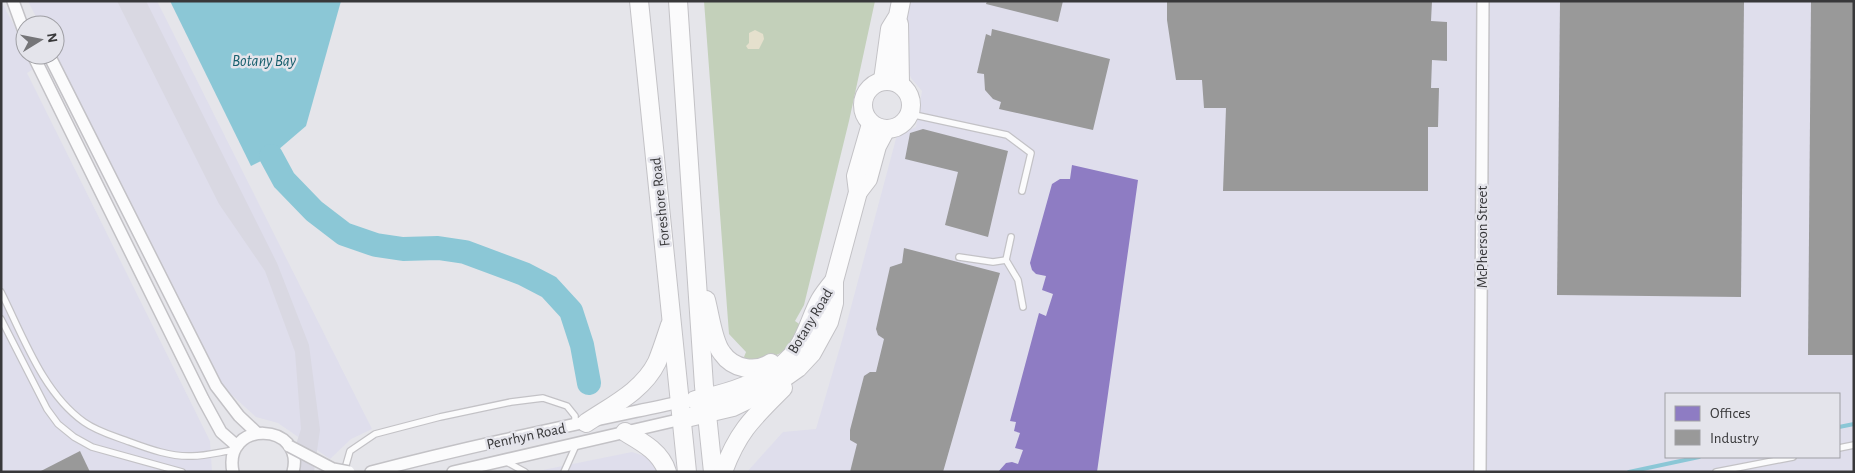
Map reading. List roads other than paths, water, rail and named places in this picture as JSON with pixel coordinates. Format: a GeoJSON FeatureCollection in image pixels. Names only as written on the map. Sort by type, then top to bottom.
{"type":"FeatureCollection","features":[{"type":"Feature","properties":{"kind":"main road","name":"Foreshore Road"},"geometry":{"type":"LineString","coordinates":[[639,1],[681,411]]}},
{"type":"Feature","properties":{"kind":"main road","name":"Foreshore Road"},"geometry":{"type":"LineString","coordinates":[[678,1],[706,406]]}},
{"type":"Feature","properties":{"kind":"main road"},"geometry":{"type":"LineString","coordinates":[[891,82],[890,28],[899,9]]}},
{"type":"Feature","properties":{"kind":"main road"},"geometry":{"type":"LineString","coordinates":[[891,82],[906,90],[910,97],[910,114],[900,125],[879,127],[866,119],[862,103],[864,95],[875,83],[891,82]]}},
{"type":"Feature","properties":{"kind":"main road","name":"Botany Road"},"geometry":{"type":"LineString","coordinates":[[681,411],[706,406],[733,407],[764,392],[798,368],[812,353],[829,322],[834,303],[834,281],[858,192],[868,179],[877,146],[879,127]]}},
{"type":"Feature","properties":{"kind":"main road"},"geometry":{"type":"LineString","coordinates":[[696,266],[721,352],[727,359],[737,365],[748,370],[768,365],[780,358],[808,326]]}},
{"type":"Feature","properties":{"kind":"main road","name":"Botany Road"},"geometry":{"type":"LineString","coordinates":[[706,406],[747,385],[784,362],[797,349],[819,301],[834,281]]}},
{"type":"Feature","properties":{"kind":"main road"},"geometry":{"type":"LineString","coordinates":[[580,424],[632,392],[650,373],[656,363],[672,320]]}},
{"type":"Feature","properties":{"kind":"main road"},"geometry":{"type":"LineString","coordinates":[[723,472],[735,442],[742,431],[750,420],[787,385],[798,368]]}},
{"type":"Feature","properties":{"kind":"main road"},"geometry":{"type":"LineString","coordinates":[[706,406],[713,472]]}},
{"type":"Feature","properties":{"kind":"main road"},"geometry":{"type":"LineString","coordinates":[[681,411],[687,472]]}},
{"type":"Feature","properties":{"kind":"main road"},"geometry":{"type":"LineString","coordinates":[[625,432],[648,446],[664,463],[667,472]]}},
{"type":"Feature","properties":{"kind":"street"},"geometry":{"type":"LineString","coordinates":[[14,1],[23,15]]}},
{"type":"Feature","properties":{"kind":"street"},"geometry":{"type":"LineString","coordinates":[[14,1],[19,15]]}},
{"type":"Feature","properties":{"kind":"street","name":"McPherson Street"},"geometry":{"type":"LineString","coordinates":[[1480,472],[1483,1]]}},
{"type":"Feature","properties":{"kind":"street"},"geometry":{"type":"LineString","coordinates":[[38,65],[202,398],[221,432],[236,448]]}},
{"type":"Feature","properties":{"kind":"street"},"geometry":{"type":"LineString","coordinates":[[54,65],[216,386],[239,416],[257,433]]}},
{"type":"Feature","properties":{"kind":"street","name":"Penrhyn Road"},"geometry":{"type":"LineString","coordinates":[[371,472],[536,432],[580,424],[681,411]]}},
{"type":"Feature","properties":{"kind":"street","name":"Penrhyn Road"},"geometry":{"type":"LineString","coordinates":[[453,472],[625,432],[681,411]]}},
{"type":"Feature","properties":{"kind":"street"},"geometry":{"type":"LineString","coordinates":[[233,472],[232,464],[236,448],[246,437],[257,433],[269,432],[280,437],[289,446],[333,469],[349,472]]}},
{"type":"Feature","properties":{"kind":"street"},"geometry":{"type":"LineString","coordinates":[[289,446],[294,457],[293,472]]}},
{"type":"Feature","properties":{"kind":"lane"},"geometry":{"type":"LineString","coordinates":[[910,114],[1007,135],[1031,153],[1022,191]]}},
{"type":"Feature","properties":{"kind":"lane"},"geometry":{"type":"LineString","coordinates":[[1011,237],[1006,260],[1018,280],[1023,307]]}},
{"type":"Feature","properties":{"kind":"lane"},"geometry":{"type":"LineString","coordinates":[[959,257],[993,262],[1006,260]]}},
{"type":"Feature","properties":{"kind":"lane"},"geometry":{"type":"LineString","coordinates":[[1,292],[54,392],[69,410],[85,423],[102,432],[157,451],[192,456],[236,448]]}},
{"type":"Feature","properties":{"kind":"lane"},"geometry":{"type":"LineString","coordinates":[[1,319],[47,409],[58,424],[74,437],[92,447],[182,472]]}},
{"type":"Feature","properties":{"kind":"lane"},"geometry":{"type":"LineString","coordinates":[[344,472],[350,451],[375,434],[440,417],[511,402],[543,398],[567,406],[580,424]]}},
{"type":"Feature","properties":{"kind":"lane"},"geometry":{"type":"LineString","coordinates":[[564,472],[577,443]]}},
{"type":"Feature","properties":{"kind":"lane"},"geometry":{"type":"LineString","coordinates":[[1840,448],[1854,445]]}},
{"type":"Feature","properties":{"kind":"lane"},"geometry":{"type":"LineString","coordinates":[[1716,472],[1788,458]]}},
{"type":"Feature","properties":{"kind":"lane"},"geometry":{"type":"LineString","coordinates":[[502,460],[525,472]]}},
{"type":"Feature","properties":{"kind":"water","name":"Botany Bay"},"geometry":{"type":"Polygon","coordinates":[[[170,1],[341,1],[306,126],[271,156],[251,166],[170,1]]]}},
{"type":"Feature","properties":{"kind":"waterway"},"geometry":{"type":"LineString","coordinates":[[271,156],[284,180],[314,211],[344,234],[376,245],[403,249],[438,248],[465,252],[524,274],[549,287],[571,311],[582,345],[589,383]]}},
{"type":"Feature","properties":{"kind":"waterway"},"geometry":{"type":"LineString","coordinates":[[1840,427],[1854,424]]}},
{"type":"Feature","properties":{"kind":"waterway"},"geometry":{"type":"LineString","coordinates":[[1629,472],[1694,458]]}}]}
